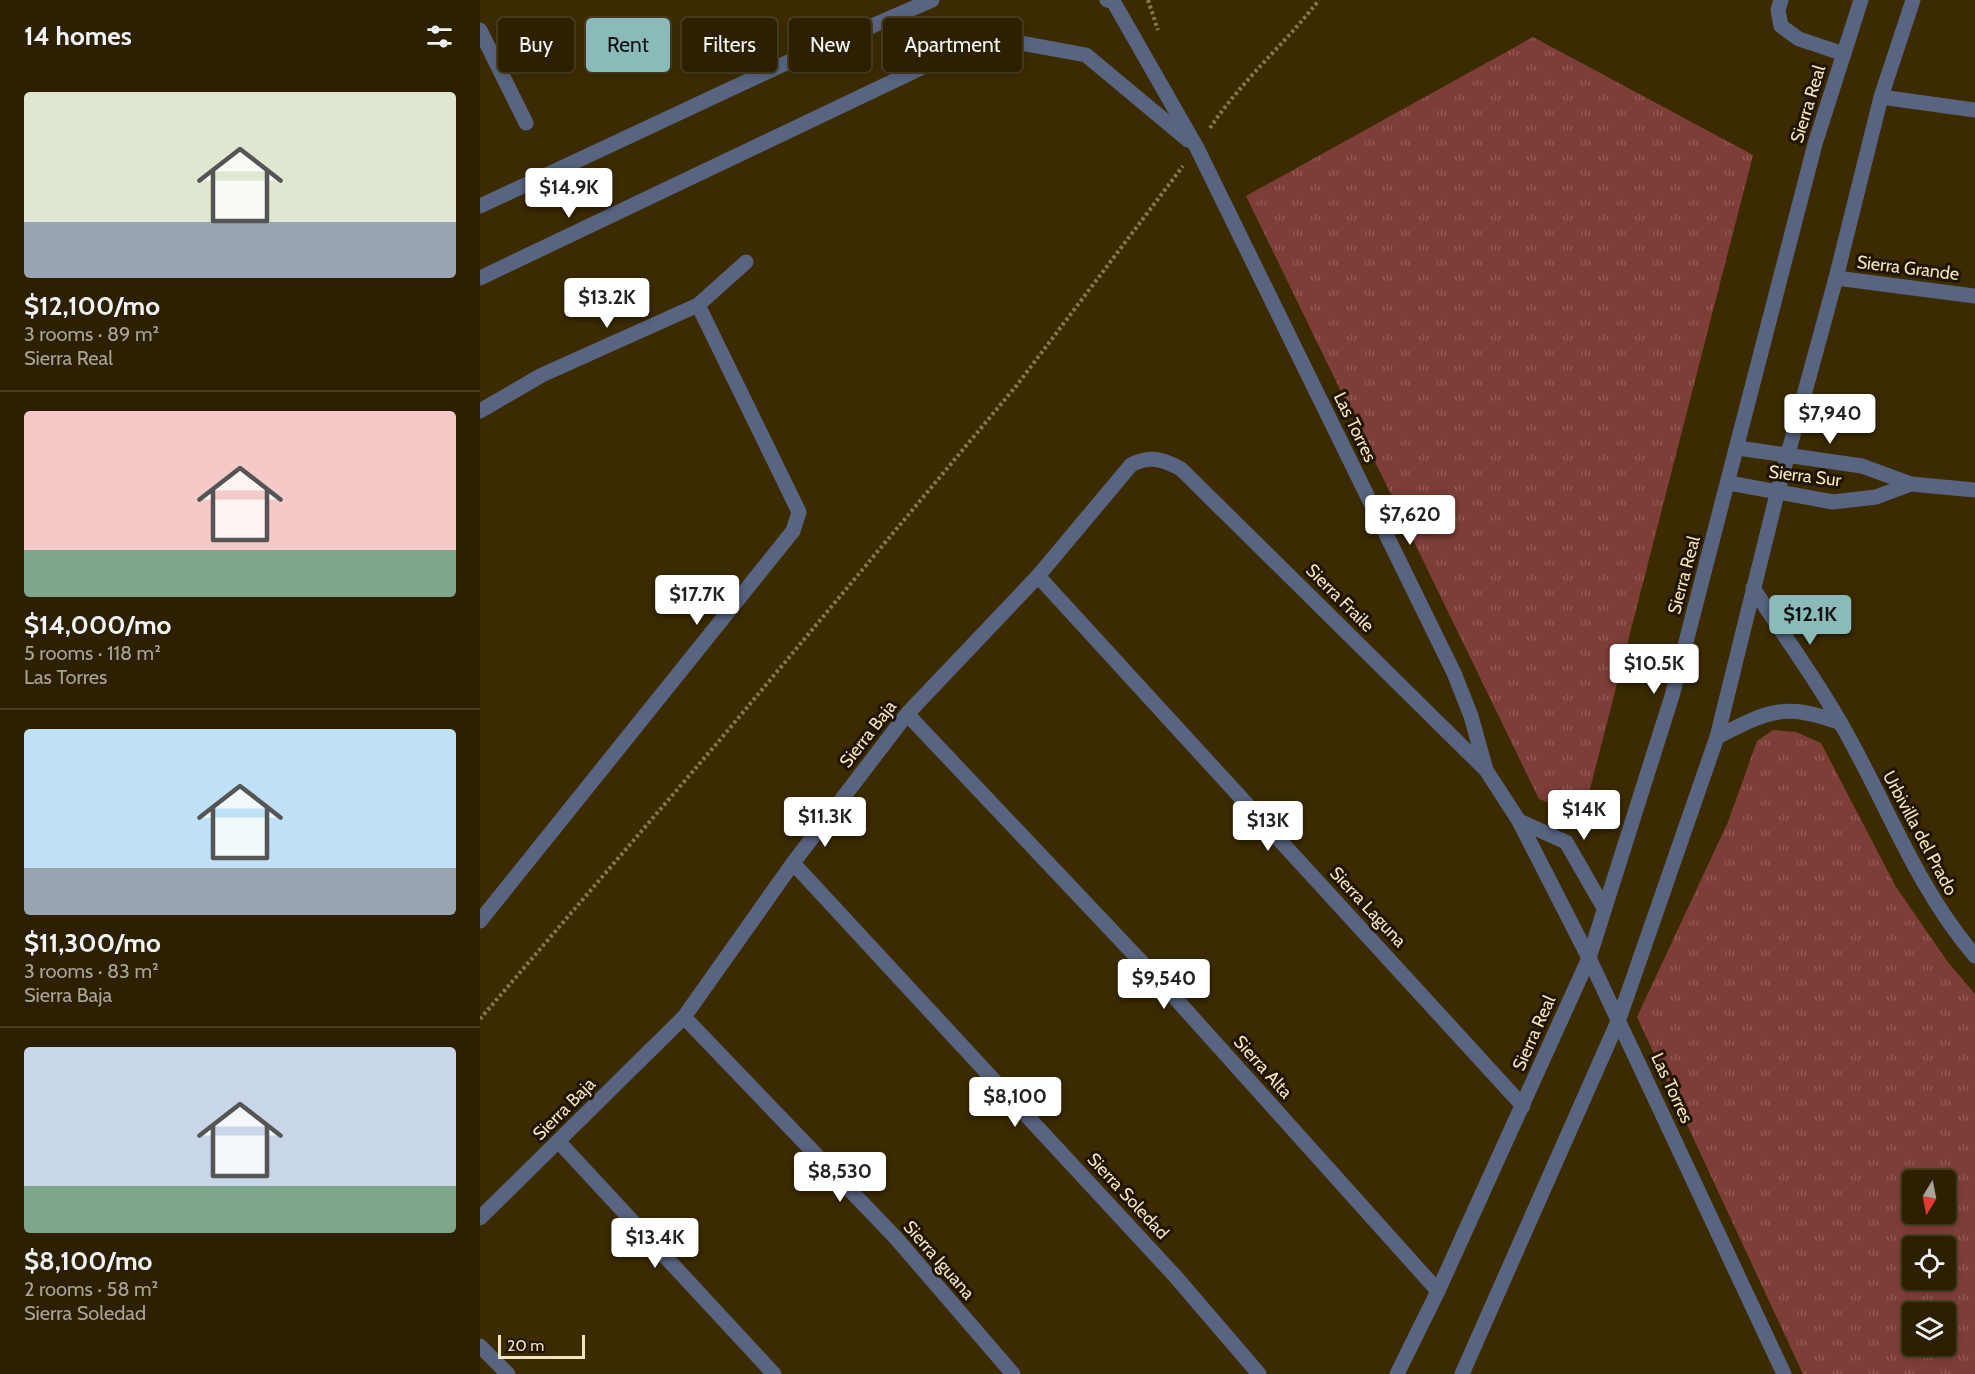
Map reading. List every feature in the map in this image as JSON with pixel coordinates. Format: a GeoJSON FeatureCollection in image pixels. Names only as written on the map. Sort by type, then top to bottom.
{"type":"FeatureCollection","features":[{"type":"Feature","properties":{"kind":"street"},"geometry":{"type":"LineString","coordinates":[[480,206],[784,64],[932,0]]}},
{"type":"Feature","properties":{"kind":"street","name":"Las Torres"},"geometry":{"type":"LineString","coordinates":[[1107,0],[1113,2],[1197,148],[1454,673],[1471,716],[1486,770],[1519,821],[1589,958],[1784,1374]]}},
{"type":"Feature","properties":{"kind":"street"},"geometry":{"type":"LineString","coordinates":[[1781,0],[1778,10],[1781,26],[1799,39],[1844,54]]}},
{"type":"Feature","properties":{"kind":"street","name":"Sierra Real"},"geometry":{"type":"LineString","coordinates":[[1397,1374],[1438,1291],[1589,958],[1672,696],[1815,144],[1861,0]]}},
{"type":"Feature","properties":{"kind":"street"},"geometry":{"type":"LineString","coordinates":[[1462,1374],[1619,1019],[1717,737],[1777,494],[1836,278],[1881,97],[1913,0]]}},
{"type":"Feature","properties":{"kind":"street"},"geometry":{"type":"LineString","coordinates":[[480,30],[485,54],[526,123]]}},
{"type":"Feature","properties":{"kind":"street"},"geometry":{"type":"LineString","coordinates":[[480,278],[944,57],[1016,42],[1086,55],[1197,148]]}},
{"type":"Feature","properties":{"kind":"street"},"geometry":{"type":"LineString","coordinates":[[1881,97],[1975,110]]}},
{"type":"Feature","properties":{"kind":"street"},"geometry":{"type":"LineString","coordinates":[[480,411],[542,375],[698,305],[746,262]]}},
{"type":"Feature","properties":{"kind":"street","name":"Sierra Grande"},"geometry":{"type":"LineString","coordinates":[[1836,278],[1975,296]]}},
{"type":"Feature","properties":{"kind":"street"},"geometry":{"type":"LineString","coordinates":[[480,921],[793,531],[799,512],[698,305]]}},
{"type":"Feature","properties":{"kind":"street","name":"Sierra Sur"},"geometry":{"type":"LineString","coordinates":[[1738,448],[1862,466],[1911,484],[1975,490]]}},
{"type":"Feature","properties":{"kind":"street","name":"Sierra Baja"},"geometry":{"type":"LineString","coordinates":[[480,1218],[684,1017],[793,863],[907,714],[1038,576],[1131,465],[1141,459],[1162,459]]}},
{"type":"Feature","properties":{"kind":"street","name":"Sierra Fraile"},"geometry":{"type":"LineString","coordinates":[[1162,459],[1181,469],[1486,770]]}},
{"type":"Feature","properties":{"kind":"street","name":"Sierra Sur"},"geometry":{"type":"LineString","coordinates":[[1729,483],[1777,494],[1833,502],[1876,497],[1911,484]]}},
{"type":"Feature","properties":{"kind":"street","name":"Sierra Laguna"},"geometry":{"type":"LineString","coordinates":[[1038,576],[1523,1106]]}},
{"type":"Feature","properties":{"kind":"street","name":"Urbivilla del Prado"},"geometry":{"type":"LineString","coordinates":[[1753,588],[1840,723],[1913,866],[1939,909],[1975,956]]}},
{"type":"Feature","properties":{"kind":"street"},"geometry":{"type":"LineString","coordinates":[[1717,737],[1767,713],[1810,711],[1840,723]]}},
{"type":"Feature","properties":{"kind":"street","name":"Sierra Alta"},"geometry":{"type":"LineString","coordinates":[[907,714],[1167,989],[1438,1291]]}},
{"type":"Feature","properties":{"kind":"street"},"geometry":{"type":"LineString","coordinates":[[1519,821],[1566,842],[1604,908]]}},
{"type":"Feature","properties":{"kind":"street","name":"Sierra Soledad"},"geometry":{"type":"LineString","coordinates":[[793,863],[1175,1276],[1259,1374]]}},
{"type":"Feature","properties":{"kind":"street","name":"Sierra Iguana"},"geometry":{"type":"LineString","coordinates":[[684,1017],[895,1237],[1013,1374]]}},
{"type":"Feature","properties":{"kind":"street"},"geometry":{"type":"LineString","coordinates":[[559,1142],[774,1374]]}},
{"type":"Feature","properties":{"kind":"street"},"geometry":{"type":"LineString","coordinates":[[480,1346],[508,1374]]}},
{"type":"Feature","properties":{"kind":"path"},"geometry":{"type":"LineString","coordinates":[[480,1019],[719,741],[1017,385],[1062,328],[1132,229],[1197,148],[1214,122],[1319,0]]}},
{"type":"Feature","properties":{"kind":"green space"},"geometry":{"type":"Polygon","coordinates":[[[1533,37],[1753,155],[1583,816],[1539,799],[1246,196],[1533,37]]]}},
{"type":"Feature","properties":{"kind":"green space"},"geometry":{"type":"Polygon","coordinates":[[[1773,730],[1796,732],[1821,743],[1896,887],[1947,961],[1975,994],[1975,1374],[1803,1374],[1637,1017],[1728,822],[1757,741],[1773,730]]]}}]}
